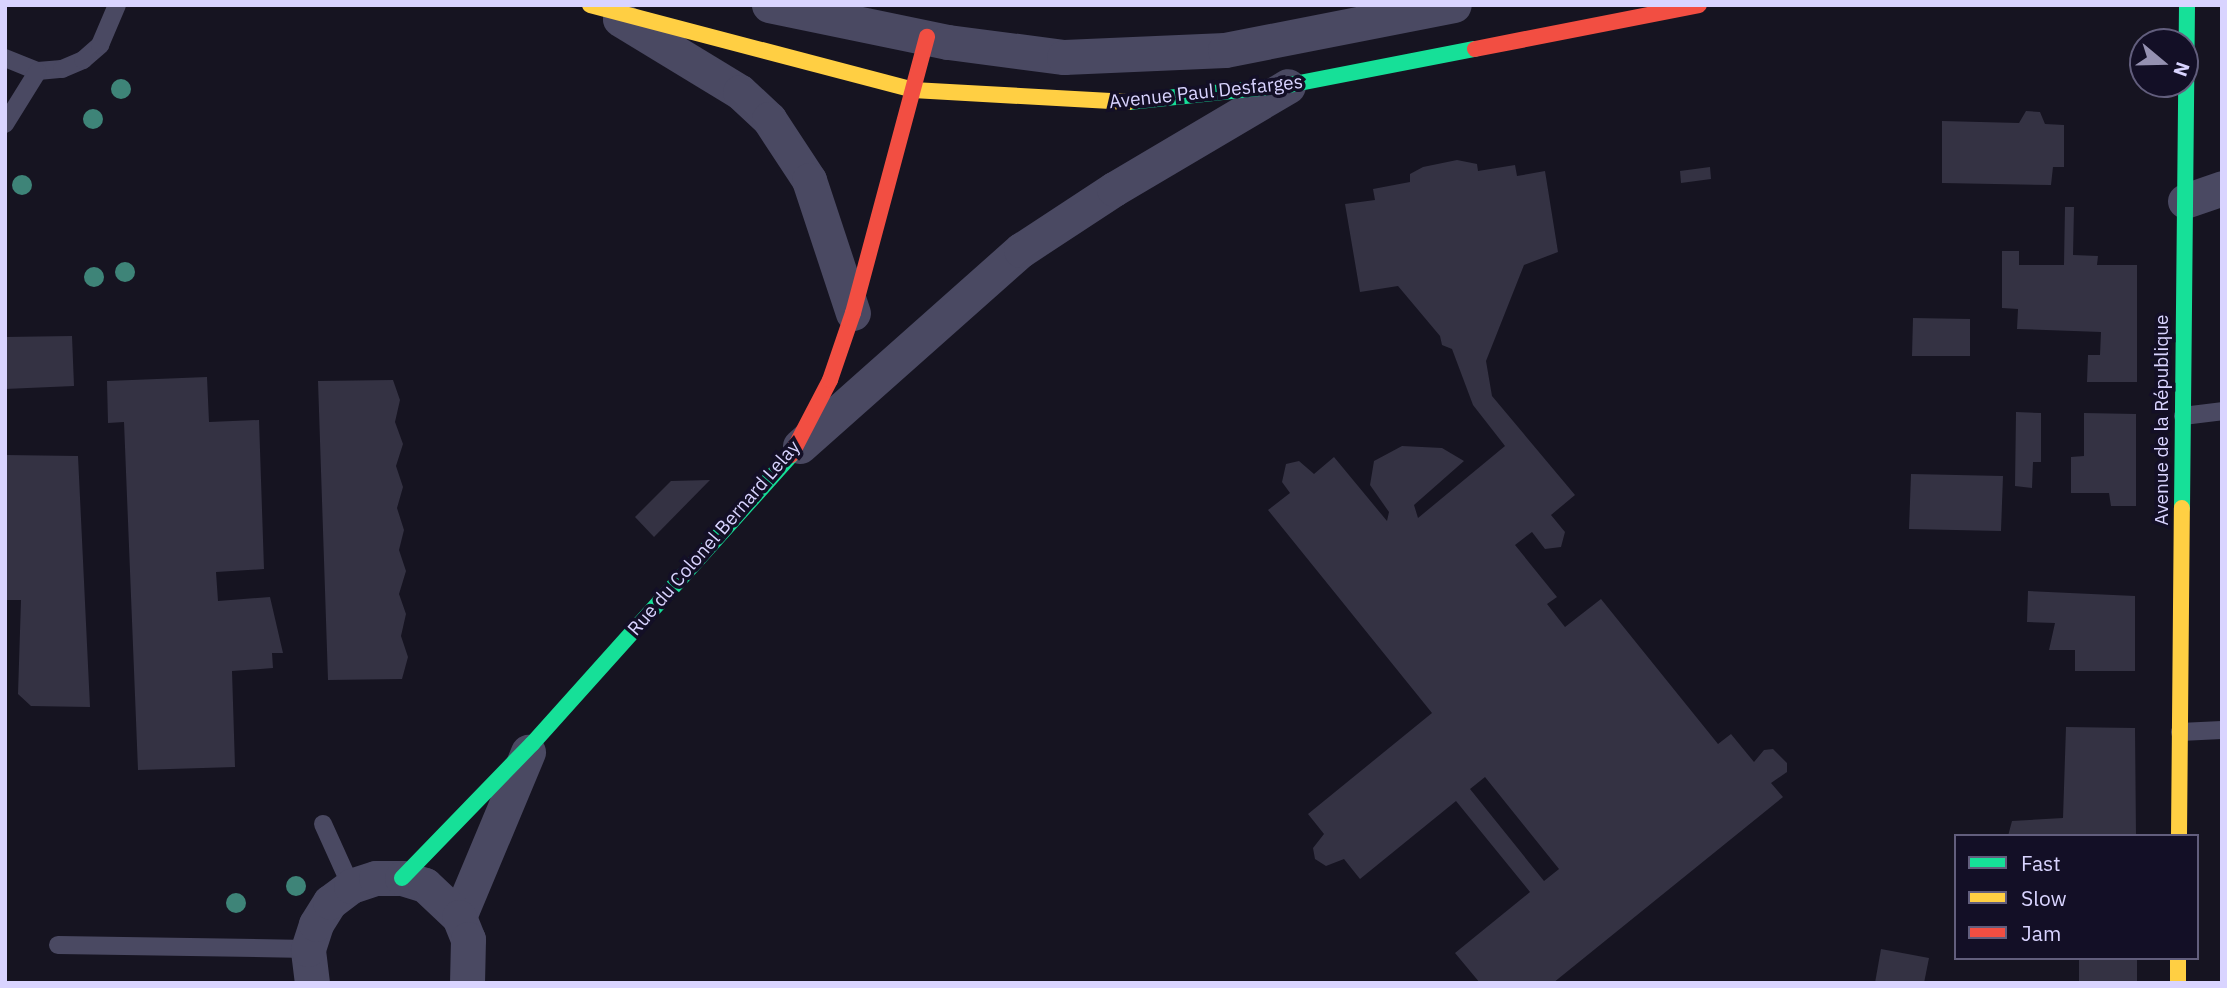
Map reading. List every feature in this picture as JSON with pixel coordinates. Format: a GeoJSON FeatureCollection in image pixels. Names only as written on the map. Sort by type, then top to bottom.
{"type":"FeatureCollection","features":[{"type":"Feature","properties":{"kind":"street","name":"Avenue Paul Desfarges"},"geometry":{"type":"LineString","coordinates":[[769,5],[927,37],[1064,57],[1165,55],[1225,50],[1454,5]]}},
{"type":"Feature","properties":{"kind":"street","name":"Avenue Paul Desfarges"},"geometry":{"type":"LineString","coordinates":[[601,9],[913,90],[1115,104],[1289,85],[1699,5]]}},
{"type":"Feature","properties":{"kind":"street","name":"Avenue de la République"},"geometry":{"type":"LineString","coordinates":[[2179,834],[2187,5]]}},
{"type":"Feature","properties":{"kind":"street"},"geometry":{"type":"LineString","coordinates":[[601,9],[740,92],[769,119],[809,180],[853,313]]}},
{"type":"Feature","properties":{"kind":"street","name":"Rue du Colonel Bernard Lelay"},"geometry":{"type":"LineString","coordinates":[[402,878],[532,744],[797,448],[830,380],[853,313],[927,37]]}},
{"type":"Feature","properties":{"kind":"street"},"geometry":{"type":"LineString","coordinates":[[797,448],[1021,250],[1114,188],[1289,85]]}},
{"type":"Feature","properties":{"kind":"street"},"geometry":{"type":"LineString","coordinates":[[2185,201],[2222,188]]}},
{"type":"Feature","properties":{"kind":"street"},"geometry":{"type":"LineString","coordinates":[[459,917],[532,744]]}},
{"type":"Feature","properties":{"kind":"street"},"geometry":{"type":"LineString","coordinates":[[312,983],[308,949],[316,924],[330,902],[351,886],[376,878],[402,878],[425,885],[459,917],[468,939],[467,983]]}},
{"type":"Feature","properties":{"kind":"street"},"geometry":{"type":"LineString","coordinates":[[2178,960],[2178,983]]}},
{"type":"Feature","properties":{"kind":"lane"},"geometry":{"type":"LineString","coordinates":[[5,58],[38,71],[62,69],[83,60],[100,45],[112,26],[117,5]]}},
{"type":"Feature","properties":{"kind":"lane"},"geometry":{"type":"LineString","coordinates":[[5,124],[38,71]]}},
{"type":"Feature","properties":{"kind":"lane"},"geometry":{"type":"LineString","coordinates":[[2183,416],[2222,411]]}},
{"type":"Feature","properties":{"kind":"lane"},"geometry":{"type":"LineString","coordinates":[[2180,733],[2222,730]]}},
{"type":"Feature","properties":{"kind":"lane"},"geometry":{"type":"LineString","coordinates":[[323,824],[351,886]]}},
{"type":"Feature","properties":{"kind":"lane"},"geometry":{"type":"LineString","coordinates":[[58,944],[308,949]]}},
{"type":"Feature","properties":{"kind":"building"},"geometry":{"type":"Polygon","coordinates":[[[2026,111],[2040,112],[2045,124],[2064,125],[2064,167],[2053,167],[2051,185],[1942,183],[1942,121],[2019,123],[2026,111]]]}},
{"type":"Feature","properties":{"kind":"building"},"geometry":{"type":"Polygon","coordinates":[[[1457,160],[1477,164],[1478,171],[1515,165],[1517,176],[1545,171],[1558,252],[1524,265],[1486,361],[1492,396],[1575,495],[1551,515],[1565,532],[1561,547],[1545,549],[1532,532],[1515,545],[1557,597],[1547,604],[1565,627],[1601,599],[1718,744],[1731,734],[1754,762],[1764,750],[1773,749],[1787,763],[1787,772],[1771,783],[1783,797],[1553,983],[1480,983],[1455,953],[1530,892],[1456,801],[1360,879],[1344,859],[1326,866],[1315,859],[1313,848],[1324,834],[1308,814],[1432,713],[1268,510],[1290,493],[1282,482],[1286,464],[1299,461],[1314,474],[1334,457],[1387,521],[1389,512],[1370,485],[1374,461],[1402,446],[1442,448],[1464,461],[1414,505],[1418,518],[1505,446],[1473,405],[1452,349],[1442,345],[1440,336],[1398,286],[1360,292],[1345,204],[1375,200],[1373,189],[1410,182],[1410,174],[1423,167],[1457,160]],[[1485,777],[1470,789],[1544,881],[1559,869],[1485,777]]]}},
{"type":"Feature","properties":{"kind":"building"},"geometry":{"type":"Polygon","coordinates":[[[1710,167],[1711,179],[1681,183],[1680,171],[1710,167]]]}},
{"type":"Feature","properties":{"kind":"building"},"geometry":{"type":"Polygon","coordinates":[[[2065,207],[2074,207],[2073,255],[2098,256],[2097,265],[2137,265],[2137,382],[2087,382],[2088,355],[2100,355],[2101,332],[2017,329],[2018,309],[2002,308],[2002,251],[2019,251],[2019,265],[2064,265],[2065,207]]]}},
{"type":"Feature","properties":{"kind":"building"},"geometry":{"type":"Polygon","coordinates":[[[1913,318],[1970,319],[1970,356],[1912,356],[1913,318]]]}},
{"type":"Feature","properties":{"kind":"building"},"geometry":{"type":"Polygon","coordinates":[[[72,336],[74,386],[5,389],[5,337],[72,336]]]}},
{"type":"Feature","properties":{"kind":"building"},"geometry":{"type":"Polygon","coordinates":[[[207,377],[209,422],[259,420],[264,569],[216,572],[218,601],[270,597],[283,653],[272,653],[273,668],[232,671],[235,767],[138,770],[124,422],[108,423],[107,381],[207,377]]]}},
{"type":"Feature","properties":{"kind":"building"},"geometry":{"type":"Polygon","coordinates":[[[393,380],[400,400],[395,422],[403,444],[396,466],[403,487],[397,508],[404,530],[399,550],[406,571],[399,594],[406,614],[401,636],[408,657],[402,679],[328,680],[318,381],[393,380]]]}},
{"type":"Feature","properties":{"kind":"building"},"geometry":{"type":"Polygon","coordinates":[[[2016,412],[2041,413],[2041,462],[2033,462],[2032,488],[2015,486],[2016,412]]]}},
{"type":"Feature","properties":{"kind":"building"},"geometry":{"type":"Polygon","coordinates":[[[2084,413],[2136,414],[2136,506],[2111,506],[2109,493],[2071,493],[2071,457],[2084,456],[2084,413]]]}},
{"type":"Feature","properties":{"kind":"building"},"geometry":{"type":"Polygon","coordinates":[[[5,455],[78,456],[90,707],[31,706],[18,694],[21,600],[5,600],[5,455]]]}},
{"type":"Feature","properties":{"kind":"building"},"geometry":{"type":"Polygon","coordinates":[[[1911,474],[2003,476],[2001,531],[1909,529],[1911,474]]]}},
{"type":"Feature","properties":{"kind":"building"},"geometry":{"type":"Polygon","coordinates":[[[710,480],[654,537],[635,517],[671,481],[710,480]]]}},
{"type":"Feature","properties":{"kind":"building"},"geometry":{"type":"Polygon","coordinates":[[[2028,591],[2135,596],[2135,671],[2075,671],[2075,650],[2049,650],[2055,623],[2027,622],[2028,591]]]}},
{"type":"Feature","properties":{"kind":"building"},"geometry":{"type":"Polygon","coordinates":[[[2066,727],[2135,728],[2136,834],[2009,834],[2012,821],[2063,818],[2066,727]]]}},
{"type":"Feature","properties":{"kind":"building"},"geometry":{"type":"Polygon","coordinates":[[[1881,949],[1929,958],[1924,983],[1875,983],[1881,949]]]}},
{"type":"Feature","properties":{"kind":"building"},"geometry":{"type":"Polygon","coordinates":[[[2079,960],[2137,960],[2137,983],[2079,983],[2079,960]]]}},
{"type":"Feature","properties":{"kind":"traffic: fast"},"geometry":{"type":"LineString","coordinates":[[2182,508],[2187,5]]}},
{"type":"Feature","properties":{"kind":"traffic: fast"},"geometry":{"type":"LineString","coordinates":[[1129,102],[1289,85],[1475,49]]}},
{"type":"Feature","properties":{"kind":"traffic: fast"},"geometry":{"type":"LineString","coordinates":[[402,878],[532,744],[791,455]]}},
{"type":"Feature","properties":{"kind":"traffic: slow"},"geometry":{"type":"LineString","coordinates":[[590,5],[913,90],[1129,102]]}},
{"type":"Feature","properties":{"kind":"traffic: slow"},"geometry":{"type":"LineString","coordinates":[[2179,834],[2182,508]]}},
{"type":"Feature","properties":{"kind":"traffic: slow"},"geometry":{"type":"LineString","coordinates":[[2178,960],[2178,983]]}},
{"type":"Feature","properties":{"kind":"traffic: jam"},"geometry":{"type":"LineString","coordinates":[[1475,49],[1699,5]]}},
{"type":"Feature","properties":{"kind":"traffic: jam"},"geometry":{"type":"LineString","coordinates":[[791,455],[830,380],[853,313],[927,37]]}}]}
